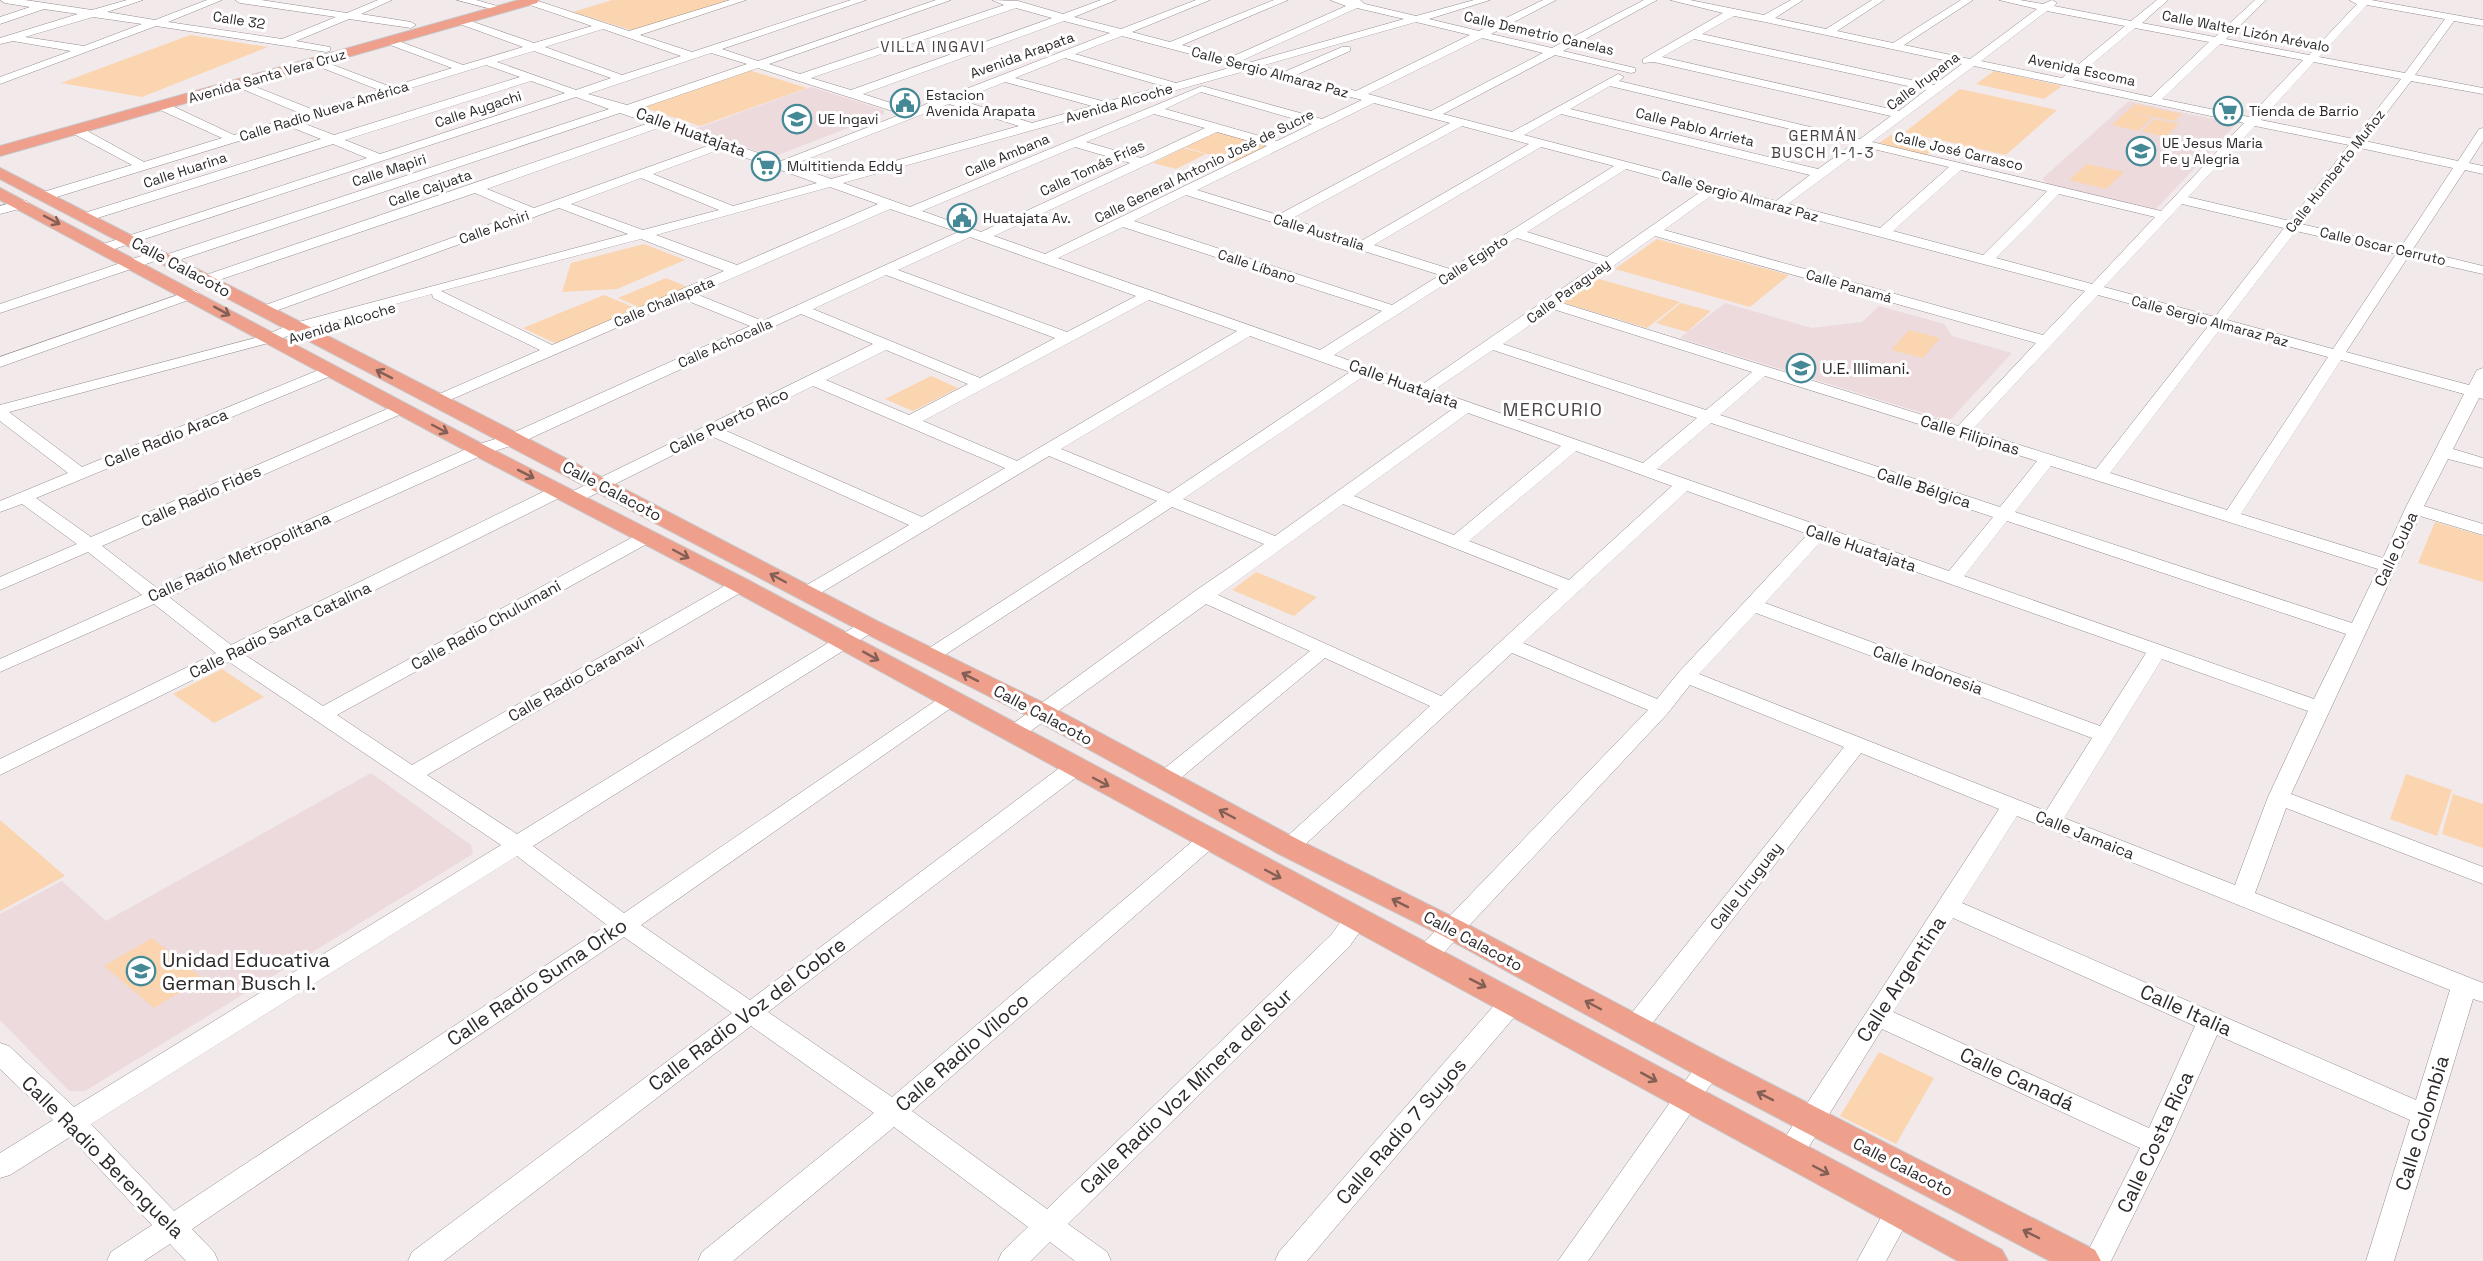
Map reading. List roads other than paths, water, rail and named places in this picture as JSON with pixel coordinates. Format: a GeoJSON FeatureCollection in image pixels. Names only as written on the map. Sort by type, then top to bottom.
{"type":"FeatureCollection","features":[{"type":"Feature","properties":{"kind":"main road","name":"Avenida Santa Vera Cruz"},"geometry":{"type":"LineString","coordinates":[[0,142],[411,26],[496,4],[531,1]]}},
{"type":"Feature","properties":{"kind":"main road","name":"Avenida Santa Vera Cruz"},"geometry":{"type":"LineString","coordinates":[[0,151],[461,21],[496,4]]}},
{"type":"Feature","properties":{"kind":"main road","name":"Calle Calacoto"},"geometry":{"type":"LineString","coordinates":[[0,173],[869,626],[1041,712],[1163,781],[1288,847],[1452,929],[1710,1067],[2083,1261]]}},
{"type":"Feature","properties":{"kind":"main road","name":"Calle Calacoto"},"geometry":{"type":"LineString","coordinates":[[0,193],[479,450],[740,585],[1014,733],[1074,768],[1514,1001],[1687,1098],[1990,1261]]}},
{"type":"Feature","properties":{"kind":"street","name":"Calle 32"},"geometry":{"type":"LineString","coordinates":[[5,0],[326,49]]}},
{"type":"Feature","properties":{"kind":"street"},"geometry":{"type":"LineString","coordinates":[[0,21],[61,0]]}},
{"type":"Feature","properties":{"kind":"street"},"geometry":{"type":"LineString","coordinates":[[4,39],[138,0]]}},
{"type":"Feature","properties":{"kind":"street"},"geometry":{"type":"LineString","coordinates":[[3,78],[217,0]]}},
{"type":"Feature","properties":{"kind":"street"},"geometry":{"type":"LineString","coordinates":[[240,0],[411,26]]}},
{"type":"Feature","properties":{"kind":"street"},"geometry":{"type":"LineString","coordinates":[[284,42],[387,0]]}},
{"type":"Feature","properties":{"kind":"street"},"geometry":{"type":"LineString","coordinates":[[462,0],[496,4]]}},
{"type":"Feature","properties":{"kind":"street"},"geometry":{"type":"LineString","coordinates":[[628,35],[741,0]]}},
{"type":"Feature","properties":{"kind":"street","name":"Calle Aygachi"},"geometry":{"type":"LineString","coordinates":[[105,248],[861,0]]}},
{"type":"Feature","properties":{"kind":"street","name":"Calle Mapiri"},"geometry":{"type":"LineString","coordinates":[[4,304],[134,263],[161,257],[625,109],[946,0]]}},
{"type":"Feature","properties":{"kind":"street","name":"Calle Sergio Almaraz Paz"},"geometry":{"type":"LineString","coordinates":[[997,0],[1986,260],[2478,393]]}},
{"type":"Feature","properties":{"kind":"street"},"geometry":{"type":"LineString","coordinates":[[799,78],[1030,0]]}},
{"type":"Feature","properties":{"kind":"street"},"geometry":{"type":"LineString","coordinates":[[852,94],[1111,0]]}},
{"type":"Feature","properties":{"kind":"street","name":"Avenida Arapata"},"geometry":{"type":"LineString","coordinates":[[782,165],[910,113],[1205,0]]}},
{"type":"Feature","properties":{"kind":"street"},"geometry":{"type":"LineString","coordinates":[[1170,46],[1283,0]]}},
{"type":"Feature","properties":{"kind":"street","name":"Calle Demetrio Canelas"},"geometry":{"type":"LineString","coordinates":[[1335,0],[1631,70]]}},
{"type":"Feature","properties":{"kind":"street"},"geometry":{"type":"LineString","coordinates":[[1230,62],[1368,0]]}},
{"type":"Feature","properties":{"kind":"street","name":"Avenida Alcoche"},"geometry":{"type":"LineString","coordinates":[[300,330],[438,295],[682,224],[1106,106],[1176,87],[1202,85],[1248,66],[1485,0]]}},
{"type":"Feature","properties":{"kind":"street"},"geometry":{"type":"LineString","coordinates":[[1356,95],[1551,0]]}},
{"type":"Feature","properties":{"kind":"street"},"geometry":{"type":"LineString","coordinates":[[1432,115],[1652,0]]}},
{"type":"Feature","properties":{"kind":"street","name":"Avenida Escoma"},"geometry":{"type":"LineString","coordinates":[[1675,0],[2483,170]]}},
{"type":"Feature","properties":{"kind":"street"},"geometry":{"type":"LineString","coordinates":[[1703,6],[1714,0]]}},
{"type":"Feature","properties":{"kind":"street"},"geometry":{"type":"LineString","coordinates":[[1765,19],[1798,0]]}},
{"type":"Feature","properties":{"kind":"street"},"geometry":{"type":"LineString","coordinates":[[1828,32],[1879,0]]}},
{"type":"Feature","properties":{"kind":"street"},"geometry":{"type":"LineString","coordinates":[[1895,46],[1968,0]]}},
{"type":"Feature","properties":{"kind":"street","name":"Calle Walter Lizón Arévalo"},"geometry":{"type":"LineString","coordinates":[[2004,0],[2483,92]]}},
{"type":"Feature","properties":{"kind":"street","name":"Calle Irupana"},"geometry":{"type":"LineString","coordinates":[[1777,206],[2056,0]]}},
{"type":"Feature","properties":{"kind":"street"},"geometry":{"type":"LineString","coordinates":[[2064,82],[2163,0]]}},
{"type":"Feature","properties":{"kind":"street"},"geometry":{"type":"LineString","coordinates":[[2153,101],[2261,0]]}},
{"type":"Feature","properties":{"kind":"street"},"geometry":{"type":"LineString","coordinates":[[2351,0],[2483,23]]}},
{"type":"Feature","properties":{"kind":"street"},"geometry":{"type":"LineString","coordinates":[[2383,0],[2411,2],[2483,18]]}},
{"type":"Feature","properties":{"kind":"street"},"geometry":{"type":"LineString","coordinates":[[531,1],[690,55]]}},
{"type":"Feature","properties":{"kind":"street"},"geometry":{"type":"LineString","coordinates":[[1961,432],[2365,1]]}},
{"type":"Feature","properties":{"kind":"street"},"geometry":{"type":"LineString","coordinates":[[1513,136],[1733,12]]}},
{"type":"Feature","properties":{"kind":"street","name":"Calle Humberto Muñoz"},"geometry":{"type":"LineString","coordinates":[[2100,475],[2216,322],[2408,77],[2451,18]]}},
{"type":"Feature","properties":{"kind":"street"},"geometry":{"type":"LineString","coordinates":[[461,21],[621,78]]}},
{"type":"Feature","properties":{"kind":"street","name":"Calle Radio Nueva América"},"geometry":{"type":"LineString","coordinates":[[45,196],[603,26]]}},
{"type":"Feature","properties":{"kind":"street"},"geometry":{"type":"LineString","coordinates":[[1693,35],[1937,89]]}},
{"type":"Feature","properties":{"kind":"street"},"geometry":{"type":"LineString","coordinates":[[4,39],[84,49]]}},
{"type":"Feature","properties":{"kind":"street"},"geometry":{"type":"LineString","coordinates":[[1285,76],[1350,46],[1352,43],[1345,39]]}},
{"type":"Feature","properties":{"kind":"street"},"geometry":{"type":"LineString","coordinates":[[389,41],[464,69]]}},
{"type":"Feature","properties":{"kind":"street"},"geometry":{"type":"LineString","coordinates":[[710,49],[910,113]]}},
{"type":"Feature","properties":{"kind":"street"},"geometry":{"type":"LineString","coordinates":[[1065,55],[1176,87]]}},
{"type":"Feature","properties":{"kind":"street"},"geometry":{"type":"LineString","coordinates":[[1653,58],[1902,115]]}},
{"type":"Feature","properties":{"kind":"street"},"geometry":{"type":"LineString","coordinates":[[316,62],[392,91]]}},
{"type":"Feature","properties":{"kind":"street","name":"Calle Huatajata"},"geometry":{"type":"LineString","coordinates":[[487,62],[664,122],[1466,406],[1572,446],[2319,708]]}},
{"type":"Feature","properties":{"kind":"street","name":"Calle Huarina"},"geometry":{"type":"LineString","coordinates":[[86,217],[533,77]]}},
{"type":"Feature","properties":{"kind":"street"},"geometry":{"type":"LineString","coordinates":[[1002,78],[1106,106]]}},
{"type":"Feature","properties":{"kind":"street","name":"Calle José Carrasco"},"geometry":{"type":"LineString","coordinates":[[1608,82],[2163,215]]}},
{"type":"Feature","properties":{"kind":"street"},"geometry":{"type":"LineString","coordinates":[[238,84],[313,114]]}},
{"type":"Feature","properties":{"kind":"street"},"geometry":{"type":"LineString","coordinates":[[1202,85],[1325,124]]}},
{"type":"Feature","properties":{"kind":"street","name":"Calle Ambana"},"geometry":{"type":"LineString","coordinates":[[913,210],[1154,110],[1202,85]]}},
{"type":"Feature","properties":{"kind":"street"},"geometry":{"type":"LineString","coordinates":[[946,99],[1033,127]]}},
{"type":"Feature","properties":{"kind":"street","name":"Calle General Antonio José de Sucre"},"geometry":{"type":"LineString","coordinates":[[1048,258],[1372,99]]}},
{"type":"Feature","properties":{"kind":"street"},"geometry":{"type":"LineString","coordinates":[[162,105],[233,139]]}},
{"type":"Feature","properties":{"kind":"street"},"geometry":{"type":"LineString","coordinates":[[1154,110],[1280,146]]}},
{"type":"Feature","properties":{"kind":"street","name":"Calle Pablo Arrieta"},"geometry":{"type":"LineString","coordinates":[[1561,110],[1821,174]]}},
{"type":"Feature","properties":{"kind":"street"},"geometry":{"type":"LineString","coordinates":[[289,122],[335,138],[379,158]]}},
{"type":"Feature","properties":{"kind":"street","name":"Calle Cajuata"},"geometry":{"type":"LineString","coordinates":[[205,280],[475,189],[664,122]]}},
{"type":"Feature","properties":{"kind":"street"},"geometry":{"type":"LineString","coordinates":[[1280,220],[1460,122]]}},
{"type":"Feature","properties":{"kind":"street","name":"Calle Tomás Frías"},"geometry":{"type":"LineString","coordinates":[[976,234],[1215,128]]}},
{"type":"Feature","properties":{"kind":"street"},"geometry":{"type":"LineString","coordinates":[[76,130],[143,166]]}},
{"type":"Feature","properties":{"kind":"street"},"geometry":{"type":"LineString","coordinates":[[464,130],[551,162]]}},
{"type":"Feature","properties":{"kind":"street"},"geometry":{"type":"LineString","coordinates":[[2232,515],[2338,355],[2403,251],[2463,166],[2483,132]]}},
{"type":"Feature","properties":{"kind":"street"},"geometry":{"type":"LineString","coordinates":[[1076,142],[1141,162]]}},
{"type":"Feature","properties":{"kind":"street"},"geometry":{"type":"LineString","coordinates":[[1362,246],[1539,143]]}},
{"type":"Feature","properties":{"kind":"street","name":"Calle Achiri"},"geometry":{"type":"LineString","coordinates":[[265,310],[723,144]]}},
{"type":"Feature","properties":{"kind":"street","name":"Calle Egipto"},"geometry":{"type":"LineString","coordinates":[[1323,355],[1624,165]]}},
{"type":"Feature","properties":{"kind":"street"},"geometry":{"type":"LineString","coordinates":[[1883,233],[1958,166]]}},
{"type":"Feature","properties":{"kind":"street"},"geometry":{"type":"LineString","coordinates":[[642,174],[732,210]]}},
{"type":"Feature","properties":{"kind":"street"},"geometry":{"type":"LineString","coordinates":[[475,189],[534,213]]}},
{"type":"Feature","properties":{"kind":"street","name":"Calle Paraguay"},"geometry":{"type":"LineString","coordinates":[[1423,391],[1551,304],[1712,189]]}},
{"type":"Feature","properties":{"kind":"street","name":"Calle Australia"},"geometry":{"type":"LineString","coordinates":[[1186,190],[1452,274]]}},
{"type":"Feature","properties":{"kind":"street"},"geometry":{"type":"LineString","coordinates":[[1986,260],[2056,190]]}},
{"type":"Feature","properties":{"kind":"street","name":"Calle Oscar Cerruto"},"geometry":{"type":"LineString","coordinates":[[2178,199],[2483,270]]}},
{"type":"Feature","properties":{"kind":"street","name":"Calle Challapata"},"geometry":{"type":"LineString","coordinates":[[436,400],[892,203]]}},
{"type":"Feature","properties":{"kind":"street"},"geometry":{"type":"LineString","coordinates":[[0,210],[22,204]]}},
{"type":"Feature","properties":{"kind":"street"},"geometry":{"type":"LineString","coordinates":[[560,204],[736,270]]}},
{"type":"Feature","properties":{"kind":"street","name":"Calle Líbano"},"geometry":{"type":"LineString","coordinates":[[1122,222],[1393,310]]}},
{"type":"Feature","properties":{"kind":"street","name":"Calle Panamá"},"geometry":{"type":"LineString","coordinates":[[1652,231],[2046,341]]}},
{"type":"Feature","properties":{"kind":"street"},"geometry":{"type":"LineString","coordinates":[[1515,233],[1608,262]]}},
{"type":"Feature","properties":{"kind":"street","name":"Calle Achocalla"},"geometry":{"type":"LineString","coordinates":[[479,450],[514,439],[885,270],[976,234]]}},
{"type":"Feature","properties":{"kind":"street","name":"Avenida Alcoche"},"geometry":{"type":"LineString","coordinates":[[1,414],[275,340],[300,330],[643,236]]}},
{"type":"Feature","properties":{"kind":"street"},"geometry":{"type":"LineString","coordinates":[[885,270],[1069,338]]}},
{"type":"Feature","properties":{"kind":"street"},"geometry":{"type":"LineString","coordinates":[[0,362],[192,294]]}},
{"type":"Feature","properties":{"kind":"street"},"geometry":{"type":"LineString","coordinates":[[684,294],[763,326]]}},
{"type":"Feature","properties":{"kind":"street"},"geometry":{"type":"LineString","coordinates":[[909,422],[1150,294]]}},
{"type":"Feature","properties":{"kind":"street"},"geometry":{"type":"LineString","coordinates":[[438,295],[551,350]]}},
{"type":"Feature","properties":{"kind":"street","name":"Calle Filipinas"},"geometry":{"type":"LineString","coordinates":[[1551,304],[2232,515],[2389,566]]}},
{"type":"Feature","properties":{"kind":"street"},"geometry":{"type":"LineString","coordinates":[[801,309],[982,384]]}},
{"type":"Feature","properties":{"kind":"street"},"geometry":{"type":"LineString","coordinates":[[807,593],[1250,330]]}},
{"type":"Feature","properties":{"kind":"street","name":"Calle Puerto Rico"},"geometry":{"type":"LineString","coordinates":[[566,495],[599,485],[886,344]]}},
{"type":"Feature","properties":{"kind":"street","name":"Calle Bélgica"},"geometry":{"type":"LineString","coordinates":[[1492,345],[2356,631]]}},
{"type":"Feature","properties":{"kind":"street","name":"Calle Radio Araca"},"geometry":{"type":"LineString","coordinates":[[0,507],[332,370]]}},
{"type":"Feature","properties":{"kind":"street"},"geometry":{"type":"LineString","coordinates":[[930,656],[1170,500],[1363,370]]}},
{"type":"Feature","properties":{"kind":"street"},"geometry":{"type":"LineString","coordinates":[[1644,471],[1762,371]]}},
{"type":"Feature","properties":{"kind":"street","name":"Calle Cuba"},"geometry":{"type":"LineString","coordinates":[[2242,898],[2279,797],[2319,708],[2389,566],[2414,509],[2443,452],[2478,393],[2483,373]]}},
{"type":"Feature","properties":{"kind":"street"},"geometry":{"type":"LineString","coordinates":[[813,380],[1019,468]]}},
{"type":"Feature","properties":{"kind":"street"},"geometry":{"type":"LineString","coordinates":[[1014,733],[1466,406]]}},
{"type":"Feature","properties":{"kind":"street","name":"Calle Radio Fides"},"geometry":{"type":"LineString","coordinates":[[0,584],[402,408]]}},
{"type":"Feature","properties":{"kind":"street"},"geometry":{"type":"LineString","coordinates":[[1,414],[79,474]]}},
{"type":"Feature","properties":{"kind":"street"},"geometry":{"type":"LineString","coordinates":[[711,430],[922,524]]}},
{"type":"Feature","properties":{"kind":"street"},"geometry":{"type":"LineString","coordinates":[[1456,542],[1572,446]]}},
{"type":"Feature","properties":{"kind":"street","name":"Calle Radio Metropolitana"},"geometry":{"type":"LineString","coordinates":[[0,666],[479,450]]}},
{"type":"Feature","properties":{"kind":"street"},"geometry":{"type":"LineString","coordinates":[[1049,450],[1276,543]]}},
{"type":"Feature","properties":{"kind":"street"},"geometry":{"type":"LineString","coordinates":[[2443,452],[2483,463]]}},
{"type":"Feature","properties":{"kind":"street"},"geometry":{"type":"LineString","coordinates":[[1952,579],[2048,459]]}},
{"type":"Feature","properties":{"kind":"street"},"geometry":{"type":"LineString","coordinates":[[1288,847],[1684,484]]}},
{"type":"Feature","properties":{"kind":"street","name":"Calle Radio Santa Catalina"},"geometry":{"type":"LineString","coordinates":[[0,768],[230,654],[566,495]]}},
{"type":"Feature","properties":{"kind":"street"},"geometry":{"type":"LineString","coordinates":[[23,497],[90,545],[230,654],[324,714],[516,844],[624,925],[893,1112],[1098,1261]]}},
{"type":"Feature","properties":{"kind":"street"},"geometry":{"type":"LineString","coordinates":[[1342,497],[1570,587]]}},
{"type":"Feature","properties":{"kind":"street"},"geometry":{"type":"LineString","coordinates":[[2414,509],[2483,530]]}},
{"type":"Feature","properties":{"kind":"street"},"geometry":{"type":"LineString","coordinates":[[1426,956],[1661,708],[1686,676],[1820,533]]}},
{"type":"Feature","properties":{"kind":"street","name":"Calle Radio Chulumani"},"geometry":{"type":"LineString","coordinates":[[324,714],[648,536]]}},
{"type":"Feature","properties":{"kind":"street","name":"Calle Radio Caranavi"},"geometry":{"type":"LineString","coordinates":[[413,774],[740,585]]}},
{"type":"Feature","properties":{"kind":"street"},"geometry":{"type":"LineString","coordinates":[[1202,595],[1443,704]]}},
{"type":"Feature","properties":{"kind":"street","name":"Calle Indonesia"},"geometry":{"type":"LineString","coordinates":[[1753,604],[2104,735]]}},
{"type":"Feature","properties":{"kind":"street"},"geometry":{"type":"LineString","coordinates":[[0,1167],[869,626]]}},
{"type":"Feature","properties":{"kind":"street"},"geometry":{"type":"LineString","coordinates":[[1510,645],[1661,708]]}},
{"type":"Feature","properties":{"kind":"street"},"geometry":{"type":"LineString","coordinates":[[1163,781],[1322,651]]}},
{"type":"Feature","properties":{"kind":"street"},"geometry":{"type":"LineString","coordinates":[[2050,821],[2157,651]]}},
{"type":"Feature","properties":{"kind":"street","name":"Calle Jamaica"},"geometry":{"type":"LineString","coordinates":[[1686,676],[2473,989]]}},
{"type":"Feature","properties":{"kind":"street","name":"Calle Radio Suma Orko"},"geometry":{"type":"LineString","coordinates":[[121,1261],[624,925],[951,699]]}},
{"type":"Feature","properties":{"kind":"street","name":"Calle Uruguay"},"geometry":{"type":"LineString","coordinates":[[1635,1027],[1857,744]]}},
{"type":"Feature","properties":{"kind":"street","name":"Calle Radio Voz del Cobre"},"geometry":{"type":"LineString","coordinates":[[422,1261],[1074,768]]}},
{"type":"Feature","properties":{"kind":"street"},"geometry":{"type":"LineString","coordinates":[[2279,797],[2483,876]]}},
{"type":"Feature","properties":{"kind":"street","name":"Calle Argentina"},"geometry":{"type":"LineString","coordinates":[[1790,1153],[2012,806]]}},
{"type":"Feature","properties":{"kind":"street","name":"Calle Radio Viloco"},"geometry":{"type":"LineString","coordinates":[[711,1261],[893,1112],[1209,839]]}},
{"type":"Feature","properties":{"kind":"street","name":"Calle Italia"},"geometry":{"type":"LineString","coordinates":[[1947,906],[2424,1115]]}},
{"type":"Feature","properties":{"kind":"street","name":"Calle Radio Voz Minera del Sur"},"geometry":{"type":"LineString","coordinates":[[1012,1261],[1340,941],[1358,919]]}},
{"type":"Feature","properties":{"kind":"street","name":"Calle Colombia"},"geometry":{"type":"LineString","coordinates":[[2380,1261],[2424,1115],[2473,989]]}},
{"type":"Feature","properties":{"kind":"street","name":"Calle Radio 7 Suyos"},"geometry":{"type":"LineString","coordinates":[[1289,1261],[1514,1001]]}},
{"type":"Feature","properties":{"kind":"street","name":"Calle Canadá"},"geometry":{"type":"LineString","coordinates":[[1877,1016],[2156,1143]]}},
{"type":"Feature","properties":{"kind":"street","name":"Calle Costa Rica"},"geometry":{"type":"LineString","coordinates":[[2097,1261],[2156,1143],[2210,1021]]}},
{"type":"Feature","properties":{"kind":"street","name":"Calle Radio Berenguela"},"geometry":{"type":"LineString","coordinates":[[0,1053],[73,1123],[204,1261]]}},
{"type":"Feature","properties":{"kind":"street"},"geometry":{"type":"LineString","coordinates":[[1572,1261],[1710,1067]]}},
{"type":"Feature","properties":{"kind":"street"},"geometry":{"type":"LineString","coordinates":[[1871,1261],[1899,1211]]}},
{"type":"Feature","properties":{"kind":"place","name":"Estacion Avenida Arapata"},"geometry":{"type":"Point","coordinates":[905,103]}},
{"type":"Feature","properties":{"kind":"place","name":"Tienda de Barrio"},"geometry":{"type":"Point","coordinates":[2228,111]}},
{"type":"Feature","properties":{"kind":"place","name":"UE Ingavi"},"geometry":{"type":"Point","coordinates":[797,119]}},
{"type":"Feature","properties":{"kind":"place","name":"UE Jesus Maria Fe y Alegria"},"geometry":{"type":"Point","coordinates":[2141,151]}},
{"type":"Feature","properties":{"kind":"place","name":"Multitienda Eddy"},"geometry":{"type":"Point","coordinates":[766,166]}},
{"type":"Feature","properties":{"kind":"place","name":"Huatajata Av."},"geometry":{"type":"Point","coordinates":[962,218]}},
{"type":"Feature","properties":{"kind":"place","name":"U.E. Illimani."},"geometry":{"type":"Point","coordinates":[1801,368]}},
{"type":"Feature","properties":{"kind":"place","name":"Unidad Educativa German Busch I."},"geometry":{"type":"Point","coordinates":[141,971]}},
{"type":"Feature","properties":{"kind":"district","name":"VILLA INGAVI"},"geometry":{"type":"Point","coordinates":[933,46]}},
{"type":"Feature","properties":{"kind":"district","name":"GERMÁN BUSCH 1-1-3"},"geometry":{"type":"Point","coordinates":[1823,144]}},
{"type":"Feature","properties":{"kind":"district","name":"MERCURIO"},"geometry":{"type":"Point","coordinates":[1553,409]}}]}
